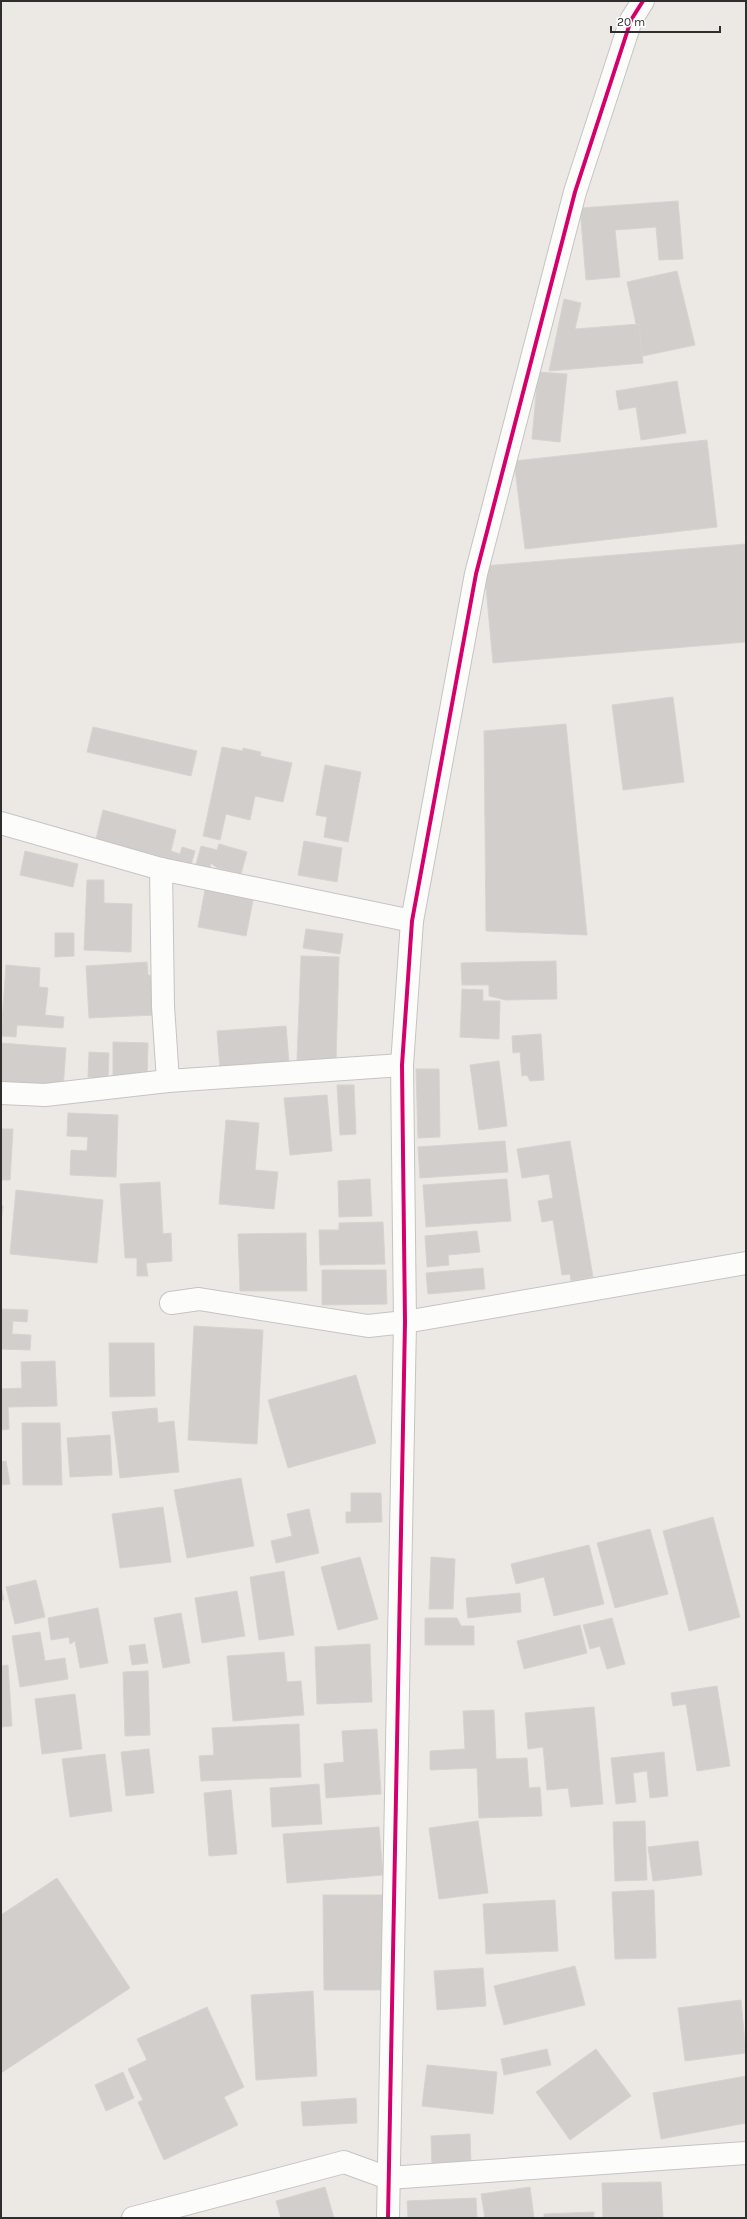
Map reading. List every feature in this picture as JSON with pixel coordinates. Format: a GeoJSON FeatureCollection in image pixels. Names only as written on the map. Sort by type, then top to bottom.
{"type":"FeatureCollection","features":[{"type":"Feature","properties":{"kind":"street"},"geometry":{"type":"LineString","coordinates":[[388,2218],[404,1322],[402,1065],[412,921],[476,574],[576,192],[631,20],[643,1]]}},
{"type":"Feature","properties":{"kind":"street"},"geometry":{"type":"LineString","coordinates":[[1,823],[161,870],[412,921]]}},
{"type":"Feature","properties":{"kind":"street"},"geometry":{"type":"LineString","coordinates":[[161,870],[163,1006],[168,1081]]}},
{"type":"Feature","properties":{"kind":"street"},"geometry":{"type":"LineString","coordinates":[[1,1093],[45,1095],[168,1081],[402,1065]]}},
{"type":"Feature","properties":{"kind":"street"},"geometry":{"type":"LineString","coordinates":[[171,1303],[199,1300],[368,1326],[404,1322],[746,1263]]}},
{"type":"Feature","properties":{"kind":"street"},"geometry":{"type":"LineString","coordinates":[[132,2218],[344,2162],[388,2178],[746,2152]]}},
{"type":"Feature","properties":{"kind":"building"},"geometry":{"type":"Polygon","coordinates":[[[678,201],[683,259],[659,260],[656,227],[615,230],[620,277],[586,280],[580,208],[678,201]]]}},
{"type":"Feature","properties":{"kind":"building"},"geometry":{"type":"Polygon","coordinates":[[[677,271],[695,345],[643,356],[627,282],[677,271]]]}},
{"type":"Feature","properties":{"kind":"building"},"geometry":{"type":"Polygon","coordinates":[[[564,299],[581,303],[575,329],[639,324],[643,363],[549,371],[564,299]]]}},
{"type":"Feature","properties":{"kind":"building"},"geometry":{"type":"Polygon","coordinates":[[[538,372],[567,374],[560,442],[532,439],[538,372]]]}},
{"type":"Feature","properties":{"kind":"building"},"geometry":{"type":"Polygon","coordinates":[[[677,381],[686,433],[641,440],[636,407],[619,410],[616,391],[677,381]]]}},
{"type":"Feature","properties":{"kind":"building"},"geometry":{"type":"Polygon","coordinates":[[[707,440],[717,527],[525,549],[514,461],[707,440]]]}},
{"type":"Feature","properties":{"kind":"building"},"geometry":{"type":"Polygon","coordinates":[[[746,544],[746,642],[493,663],[484,566],[746,544]]]}},
{"type":"Feature","properties":{"kind":"building"},"geometry":{"type":"Polygon","coordinates":[[[673,697],[684,782],[623,790],[612,705],[673,697]]]}},
{"type":"Feature","properties":{"kind":"building"},"geometry":{"type":"Polygon","coordinates":[[[566,724],[587,935],[486,931],[484,731],[566,724]]]}},
{"type":"Feature","properties":{"kind":"building"},"geometry":{"type":"Polygon","coordinates":[[[93,727],[197,751],[191,776],[87,752],[93,727]]]}},
{"type":"Feature","properties":{"kind":"building"},"geometry":{"type":"Polygon","coordinates":[[[222,747],[243,751],[243,748],[261,752],[260,756],[292,763],[283,802],[255,796],[250,820],[226,814],[220,840],[203,836],[222,747]]]}},
{"type":"Feature","properties":{"kind":"building"},"geometry":{"type":"Polygon","coordinates":[[[325,765],[361,772],[348,842],[324,837],[327,817],[316,815],[325,765]]]}},
{"type":"Feature","properties":{"kind":"building"},"geometry":{"type":"Polygon","coordinates":[[[103,810],[176,830],[171,851],[180,854],[182,847],[195,851],[191,865],[96,839],[103,810]]]}},
{"type":"Feature","properties":{"kind":"building"},"geometry":{"type":"Polygon","coordinates":[[[304,841],[342,848],[337,882],[298,875],[304,841]]]}},
{"type":"Feature","properties":{"kind":"building"},"geometry":{"type":"Polygon","coordinates":[[[219,844],[247,852],[241,874],[217,868],[211,863],[209,871],[195,868],[201,846],[217,850],[219,844]]]}},
{"type":"Feature","properties":{"kind":"building"},"geometry":{"type":"Polygon","coordinates":[[[25,851],[78,864],[73,887],[20,875],[25,851]]]}},
{"type":"Feature","properties":{"kind":"building"},"geometry":{"type":"Polygon","coordinates":[[[87,880],[104,880],[104,903],[132,904],[131,952],[84,950],[87,880]]]}},
{"type":"Feature","properties":{"kind":"building"},"geometry":{"type":"Polygon","coordinates":[[[205,890],[253,900],[246,936],[198,927],[205,890]]]}},
{"type":"Feature","properties":{"kind":"building"},"geometry":{"type":"Polygon","coordinates":[[[306,929],[343,934],[340,954],[303,948],[306,929]]]}},
{"type":"Feature","properties":{"kind":"building"},"geometry":{"type":"Polygon","coordinates":[[[55,933],[74,933],[74,956],[55,957],[55,933]]]}},
{"type":"Feature","properties":{"kind":"building"},"geometry":{"type":"Polygon","coordinates":[[[301,956],[339,957],[336,1062],[297,1060],[301,956]]]}},
{"type":"Feature","properties":{"kind":"building"},"geometry":{"type":"Polygon","coordinates":[[[556,961],[557,999],[506,1000],[489,996],[489,985],[462,985],[461,963],[556,961]]]}},
{"type":"Feature","properties":{"kind":"building"},"geometry":{"type":"Polygon","coordinates":[[[147,962],[148,975],[153,977],[155,1015],[89,1018],[86,966],[147,962]]]}},
{"type":"Feature","properties":{"kind":"building"},"geometry":{"type":"Polygon","coordinates":[[[6,965],[40,968],[39,987],[48,988],[45,1015],[64,1017],[63,1028],[17,1025],[16,1037],[1,1036],[6,965]]]}},
{"type":"Feature","properties":{"kind":"building"},"geometry":{"type":"Polygon","coordinates":[[[462,989],[483,990],[483,1001],[500,1001],[499,1039],[460,1037],[462,989]]]}},
{"type":"Feature","properties":{"kind":"building"},"geometry":{"type":"Polygon","coordinates":[[[286,1026],[289,1063],[220,1069],[217,1031],[286,1026]]]}},
{"type":"Feature","properties":{"kind":"building"},"geometry":{"type":"Polygon","coordinates":[[[541,1034],[544,1080],[530,1081],[527,1075],[522,1076],[520,1052],[513,1053],[512,1036],[541,1034]]]}},
{"type":"Feature","properties":{"kind":"building"},"geometry":{"type":"Polygon","coordinates":[[[113,1042],[148,1043],[147,1080],[113,1079],[113,1042]]]}},
{"type":"Feature","properties":{"kind":"building"},"geometry":{"type":"Polygon","coordinates":[[[1,1043],[66,1048],[63,1089],[1,1084],[1,1043]]]}},
{"type":"Feature","properties":{"kind":"building"},"geometry":{"type":"Polygon","coordinates":[[[89,1052],[109,1053],[108,1078],[88,1077],[89,1052]]]}},
{"type":"Feature","properties":{"kind":"building"},"geometry":{"type":"Polygon","coordinates":[[[499,1061],[507,1126],[479,1130],[470,1065],[499,1061]]]}},
{"type":"Feature","properties":{"kind":"building"},"geometry":{"type":"Polygon","coordinates":[[[416,1069],[439,1069],[440,1137],[418,1138],[416,1069]]]}},
{"type":"Feature","properties":{"kind":"building"},"geometry":{"type":"Polygon","coordinates":[[[337,1085],[354,1085],[356,1134],[340,1135],[337,1085]]]}},
{"type":"Feature","properties":{"kind":"building"},"geometry":{"type":"Polygon","coordinates":[[[327,1095],[332,1151],[290,1155],[284,1098],[327,1095]]]}},
{"type":"Feature","properties":{"kind":"building"},"geometry":{"type":"Polygon","coordinates":[[[68,1113],[118,1115],[116,1177],[70,1175],[71,1150],[87,1151],[88,1137],[67,1136],[68,1113]]]}},
{"type":"Feature","properties":{"kind":"building"},"geometry":{"type":"Polygon","coordinates":[[[226,1120],[259,1123],[255,1170],[278,1172],[274,1209],[219,1204],[226,1120]]]}},
{"type":"Feature","properties":{"kind":"building"},"geometry":{"type":"Polygon","coordinates":[[[1,1129],[13,1129],[10,1180],[1,1180],[1,1129]]]}},
{"type":"Feature","properties":{"kind":"building"},"geometry":{"type":"Polygon","coordinates":[[[505,1141],[508,1172],[420,1178],[418,1147],[505,1141]]]}},
{"type":"Feature","properties":{"kind":"building"},"geometry":{"type":"Polygon","coordinates":[[[570,1141],[593,1277],[571,1281],[570,1274],[562,1275],[553,1220],[542,1222],[538,1201],[553,1198],[549,1174],[522,1178],[517,1149],[570,1141]]]}},
{"type":"Feature","properties":{"kind":"building"},"geometry":{"type":"Polygon","coordinates":[[[370,1179],[372,1216],[339,1217],[338,1181],[370,1179]]]}},
{"type":"Feature","properties":{"kind":"building"},"geometry":{"type":"Polygon","coordinates":[[[507,1179],[511,1221],[426,1227],[423,1185],[507,1179]]]}},
{"type":"Feature","properties":{"kind":"building"},"geometry":{"type":"Polygon","coordinates":[[[160,1182],[163,1234],[171,1233],[172,1261],[146,1263],[148,1276],[137,1276],[137,1258],[125,1258],[120,1184],[160,1182]]]}},
{"type":"Feature","properties":{"kind":"building"},"geometry":{"type":"Polygon","coordinates":[[[16,1190],[103,1200],[97,1263],[10,1254],[16,1190]]]}},
{"type":"Feature","properties":{"kind":"building"},"geometry":{"type":"Polygon","coordinates":[[[1,1206],[3,1206],[1,1222],[1,1206]]]}},
{"type":"Feature","properties":{"kind":"building"},"geometry":{"type":"Polygon","coordinates":[[[383,1222],[385,1264],[320,1265],[319,1230],[339,1230],[339,1223],[383,1222]]]}},
{"type":"Feature","properties":{"kind":"building"},"geometry":{"type":"Polygon","coordinates":[[[477,1231],[480,1252],[448,1255],[449,1265],[427,1267],[425,1236],[477,1231]]]}},
{"type":"Feature","properties":{"kind":"building"},"geometry":{"type":"Polygon","coordinates":[[[306,1233],[307,1291],[240,1291],[238,1234],[306,1233]]]}},
{"type":"Feature","properties":{"kind":"building"},"geometry":{"type":"Polygon","coordinates":[[[483,1268],[485,1289],[428,1294],[426,1273],[483,1268]]]}},
{"type":"Feature","properties":{"kind":"building"},"geometry":{"type":"Polygon","coordinates":[[[322,1270],[386,1270],[387,1304],[322,1305],[322,1270]]]}},
{"type":"Feature","properties":{"kind":"building"},"geometry":{"type":"Polygon","coordinates":[[[1,1309],[28,1310],[27,1322],[13,1321],[12,1334],[31,1335],[30,1350],[1,1349],[1,1309]]]}},
{"type":"Feature","properties":{"kind":"building"},"geometry":{"type":"Polygon","coordinates":[[[194,1326],[263,1330],[257,1444],[188,1440],[194,1326]]]}},
{"type":"Feature","properties":{"kind":"building"},"geometry":{"type":"Polygon","coordinates":[[[109,1343],[154,1343],[155,1396],[110,1397],[109,1343]]]}},
{"type":"Feature","properties":{"kind":"building"},"geometry":{"type":"Polygon","coordinates":[[[55,1361],[57,1406],[8,1407],[9,1429],[1,1430],[1,1389],[22,1388],[21,1362],[55,1361]]]}},
{"type":"Feature","properties":{"kind":"building"},"geometry":{"type":"Polygon","coordinates":[[[356,1375],[376,1443],[288,1468],[268,1400],[356,1375]]]}},
{"type":"Feature","properties":{"kind":"building"},"geometry":{"type":"Polygon","coordinates":[[[157,1408],[158,1423],[174,1421],[179,1472],[120,1478],[112,1412],[157,1408]]]}},
{"type":"Feature","properties":{"kind":"building"},"geometry":{"type":"Polygon","coordinates":[[[22,1423],[60,1423],[62,1485],[23,1485],[22,1423]]]}},
{"type":"Feature","properties":{"kind":"building"},"geometry":{"type":"Polygon","coordinates":[[[110,1435],[112,1475],[70,1477],[67,1438],[110,1435]]]}},
{"type":"Feature","properties":{"kind":"building"},"geometry":{"type":"Polygon","coordinates":[[[6,1461],[10,1484],[1,1485],[1,1462],[6,1461]]]}},
{"type":"Feature","properties":{"kind":"building"},"geometry":{"type":"Polygon","coordinates":[[[241,1478],[254,1546],[187,1558],[174,1490],[241,1478]]]}},
{"type":"Feature","properties":{"kind":"building"},"geometry":{"type":"Polygon","coordinates":[[[351,1493],[381,1493],[382,1522],[346,1523],[346,1512],[351,1512],[351,1493]]]}},
{"type":"Feature","properties":{"kind":"building"},"geometry":{"type":"Polygon","coordinates":[[[163,1507],[171,1562],[120,1568],[112,1514],[163,1507]]]}},
{"type":"Feature","properties":{"kind":"building"},"geometry":{"type":"Polygon","coordinates":[[[309,1509],[319,1553],[276,1563],[271,1541],[292,1536],[287,1514],[309,1509]]]}},
{"type":"Feature","properties":{"kind":"building"},"geometry":{"type":"Polygon","coordinates":[[[713,1517],[740,1617],[689,1631],[663,1531],[713,1517]]]}},
{"type":"Feature","properties":{"kind":"building"},"geometry":{"type":"Polygon","coordinates":[[[650,1529],[668,1594],[615,1608],[597,1543],[650,1529]]]}},
{"type":"Feature","properties":{"kind":"building"},"geometry":{"type":"Polygon","coordinates":[[[589,1545],[604,1604],[554,1616],[544,1577],[516,1584],[511,1564],[589,1545]]]}},
{"type":"Feature","properties":{"kind":"building"},"geometry":{"type":"Polygon","coordinates":[[[360,1557],[378,1619],[338,1630],[321,1567],[360,1557]]]}},
{"type":"Feature","properties":{"kind":"building"},"geometry":{"type":"Polygon","coordinates":[[[431,1557],[455,1559],[453,1609],[429,1609],[431,1557]]]}},
{"type":"Feature","properties":{"kind":"building"},"geometry":{"type":"Polygon","coordinates":[[[284,1571],[294,1635],[259,1640],[250,1577],[284,1571]]]}},
{"type":"Feature","properties":{"kind":"building"},"geometry":{"type":"Polygon","coordinates":[[[36,1580],[45,1617],[15,1624],[6,1587],[36,1580]]]}},
{"type":"Feature","properties":{"kind":"building"},"geometry":{"type":"Polygon","coordinates":[[[1,1586],[4,1600],[1,1600],[1,1586]]]}},
{"type":"Feature","properties":{"kind":"building"},"geometry":{"type":"Polygon","coordinates":[[[237,1591],[245,1636],[202,1643],[195,1598],[237,1591]]]}},
{"type":"Feature","properties":{"kind":"building"},"geometry":{"type":"Polygon","coordinates":[[[520,1593],[521,1612],[468,1618],[466,1598],[520,1593]]]}},
{"type":"Feature","properties":{"kind":"building"},"geometry":{"type":"Polygon","coordinates":[[[98,1608],[108,1663],[80,1668],[75,1641],[70,1644],[69,1637],[51,1640],[48,1618],[98,1608]]]}},
{"type":"Feature","properties":{"kind":"building"},"geometry":{"type":"Polygon","coordinates":[[[181,1613],[190,1663],[163,1668],[154,1618],[181,1613]]]}},
{"type":"Feature","properties":{"kind":"building"},"geometry":{"type":"Polygon","coordinates":[[[425,1618],[457,1618],[461,1626],[474,1626],[474,1645],[425,1645],[425,1618]]]}},
{"type":"Feature","properties":{"kind":"building"},"geometry":{"type":"Polygon","coordinates":[[[612,1618],[625,1664],[607,1669],[600,1646],[590,1649],[583,1625],[612,1618]]]}},
{"type":"Feature","properties":{"kind":"building"},"geometry":{"type":"Polygon","coordinates":[[[580,1625],[587,1653],[524,1669],[517,1641],[580,1625]]]}},
{"type":"Feature","properties":{"kind":"building"},"geometry":{"type":"Polygon","coordinates":[[[40,1632],[45,1661],[65,1658],[68,1679],[20,1687],[12,1636],[40,1632]]]}},
{"type":"Feature","properties":{"kind":"building"},"geometry":{"type":"Polygon","coordinates":[[[145,1644],[148,1663],[132,1665],[129,1646],[145,1644]]]}},
{"type":"Feature","properties":{"kind":"building"},"geometry":{"type":"Polygon","coordinates":[[[370,1644],[372,1702],[317,1704],[315,1647],[370,1644]]]}},
{"type":"Feature","properties":{"kind":"building"},"geometry":{"type":"Polygon","coordinates":[[[284,1652],[287,1682],[301,1681],[304,1715],[233,1721],[227,1656],[284,1652]]]}},
{"type":"Feature","properties":{"kind":"building"},"geometry":{"type":"Polygon","coordinates":[[[8,1665],[12,1726],[1,1727],[1,1666],[8,1665]]]}},
{"type":"Feature","properties":{"kind":"building"},"geometry":{"type":"Polygon","coordinates":[[[148,1671],[150,1735],[125,1736],[123,1672],[148,1671]]]}},
{"type":"Feature","properties":{"kind":"building"},"geometry":{"type":"Polygon","coordinates":[[[717,1686],[730,1766],[697,1771],[686,1704],[673,1706],[671,1693],[717,1686]]]}},
{"type":"Feature","properties":{"kind":"building"},"geometry":{"type":"Polygon","coordinates":[[[75,1694],[82,1749],[42,1754],[35,1699],[75,1694]]]}},
{"type":"Feature","properties":{"kind":"building"},"geometry":{"type":"Polygon","coordinates":[[[594,1707],[603,1804],[571,1807],[568,1788],[547,1790],[543,1747],[528,1749],[525,1713],[594,1707]]]}},
{"type":"Feature","properties":{"kind":"building"},"geometry":{"type":"Polygon","coordinates":[[[494,1710],[496,1759],[527,1758],[529,1788],[540,1787],[542,1816],[479,1818],[477,1768],[430,1770],[430,1751],[465,1749],[463,1711],[494,1710]]]}},
{"type":"Feature","properties":{"kind":"building"},"geometry":{"type":"Polygon","coordinates":[[[299,1724],[301,1777],[201,1781],[199,1756],[214,1755],[212,1728],[299,1724]]]}},
{"type":"Feature","properties":{"kind":"building"},"geometry":{"type":"Polygon","coordinates":[[[377,1729],[381,1794],[326,1798],[324,1764],[344,1762],[342,1731],[377,1729]]]}},
{"type":"Feature","properties":{"kind":"building"},"geometry":{"type":"Polygon","coordinates":[[[149,1749],[154,1793],[126,1796],[121,1752],[149,1749]]]}},
{"type":"Feature","properties":{"kind":"building"},"geometry":{"type":"Polygon","coordinates":[[[664,1752],[668,1796],[650,1798],[647,1771],[633,1773],[636,1802],[616,1804],[611,1758],[664,1752]]]}},
{"type":"Feature","properties":{"kind":"building"},"geometry":{"type":"Polygon","coordinates":[[[105,1754],[112,1811],[70,1817],[62,1759],[105,1754]]]}},
{"type":"Feature","properties":{"kind":"building"},"geometry":{"type":"Polygon","coordinates":[[[319,1784],[322,1824],[272,1827],[270,1788],[319,1784]]]}},
{"type":"Feature","properties":{"kind":"building"},"geometry":{"type":"Polygon","coordinates":[[[231,1790],[237,1854],[209,1856],[204,1793],[231,1790]]]}},
{"type":"Feature","properties":{"kind":"building"},"geometry":{"type":"Polygon","coordinates":[[[478,1821],[488,1893],[439,1899],[429,1828],[478,1821]]]}},
{"type":"Feature","properties":{"kind":"building"},"geometry":{"type":"Polygon","coordinates":[[[645,1821],[647,1880],[615,1881],[613,1822],[645,1821]]]}},
{"type":"Feature","properties":{"kind":"building"},"geometry":{"type":"Polygon","coordinates":[[[379,1827],[383,1875],[287,1883],[283,1834],[379,1827]]]}},
{"type":"Feature","properties":{"kind":"building"},"geometry":{"type":"Polygon","coordinates":[[[698,1841],[702,1875],[653,1881],[648,1847],[698,1841]]]}},
{"type":"Feature","properties":{"kind":"building"},"geometry":{"type":"Polygon","coordinates":[[[57,1878],[130,1988],[1,2073],[1,1915],[57,1878]]]}},
{"type":"Feature","properties":{"kind":"building"},"geometry":{"type":"Polygon","coordinates":[[[654,1890],[656,1958],[615,1959],[612,1892],[654,1890]]]}},
{"type":"Feature","properties":{"kind":"building"},"geometry":{"type":"Polygon","coordinates":[[[323,1895],[385,1895],[385,1990],[324,1990],[323,1895]]]}},
{"type":"Feature","properties":{"kind":"building"},"geometry":{"type":"Polygon","coordinates":[[[555,1900],[558,1951],[486,1954],[483,1904],[555,1900]]]}},
{"type":"Feature","properties":{"kind":"building"},"geometry":{"type":"Polygon","coordinates":[[[575,1966],[585,2005],[504,2025],[494,1986],[575,1966]]]}},
{"type":"Feature","properties":{"kind":"building"},"geometry":{"type":"Polygon","coordinates":[[[483,1968],[486,2006],[437,2010],[434,1971],[483,1968]]]}},
{"type":"Feature","properties":{"kind":"building"},"geometry":{"type":"Polygon","coordinates":[[[313,1991],[317,2076],[256,2080],[251,1995],[313,1991]]]}},
{"type":"Feature","properties":{"kind":"building"},"geometry":{"type":"Polygon","coordinates":[[[741,2000],[746,2053],[685,2061],[678,2008],[741,2000]]]}},
{"type":"Feature","properties":{"kind":"building"},"geometry":{"type":"Polygon","coordinates":[[[207,2007],[244,2087],[224,2097],[238,2125],[164,2160],[138,2102],[143,2100],[128,2069],[147,2060],[137,2039],[207,2007]]]}},
{"type":"Feature","properties":{"kind":"building"},"geometry":{"type":"Polygon","coordinates":[[[547,2049],[551,2065],[504,2075],[501,2059],[547,2049]]]}},
{"type":"Feature","properties":{"kind":"building"},"geometry":{"type":"Polygon","coordinates":[[[596,2049],[631,2096],[570,2140],[536,2092],[596,2049]]]}},
{"type":"Feature","properties":{"kind":"building"},"geometry":{"type":"Polygon","coordinates":[[[427,2065],[497,2072],[493,2114],[422,2106],[427,2065]]]}},
{"type":"Feature","properties":{"kind":"building"},"geometry":{"type":"Polygon","coordinates":[[[123,2072],[134,2098],[106,2111],[95,2085],[123,2072]]]}},
{"type":"Feature","properties":{"kind":"building"},"geometry":{"type":"Polygon","coordinates":[[[746,2076],[746,2123],[661,2139],[653,2093],[746,2076]]]}},
{"type":"Feature","properties":{"kind":"building"},"geometry":{"type":"Polygon","coordinates":[[[356,2098],[357,2123],[303,2126],[301,2102],[356,2098]]]}},
{"type":"Feature","properties":{"kind":"building"},"geometry":{"type":"Polygon","coordinates":[[[470,2134],[471,2166],[432,2167],[431,2136],[470,2134]]]}},
{"type":"Feature","properties":{"kind":"building"},"geometry":{"type":"Polygon","coordinates":[[[661,2182],[663,2218],[603,2218],[602,2183],[661,2182]]]}},
{"type":"Feature","properties":{"kind":"building"},"geometry":{"type":"Polygon","coordinates":[[[325,2187],[334,2218],[281,2218],[276,2201],[325,2187]]]}},
{"type":"Feature","properties":{"kind":"building"},"geometry":{"type":"Polygon","coordinates":[[[530,2187],[534,2218],[485,2218],[481,2194],[530,2187]]]}},
{"type":"Feature","properties":{"kind":"building"},"geometry":{"type":"Polygon","coordinates":[[[476,2198],[477,2218],[408,2218],[407,2201],[476,2198]]]}},
{"type":"Feature","properties":{"kind":"building"},"geometry":{"type":"Polygon","coordinates":[[[594,2212],[594,2218],[544,2218],[544,2214],[594,2212]]]}},
{"type":"Feature","properties":{"kind":"cycle path"},"geometry":{"type":"LineString","coordinates":[[388,2218],[405,1322],[402,1065],[412,921],[476,574],[575,192],[631,20],[643,1]]}}]}
